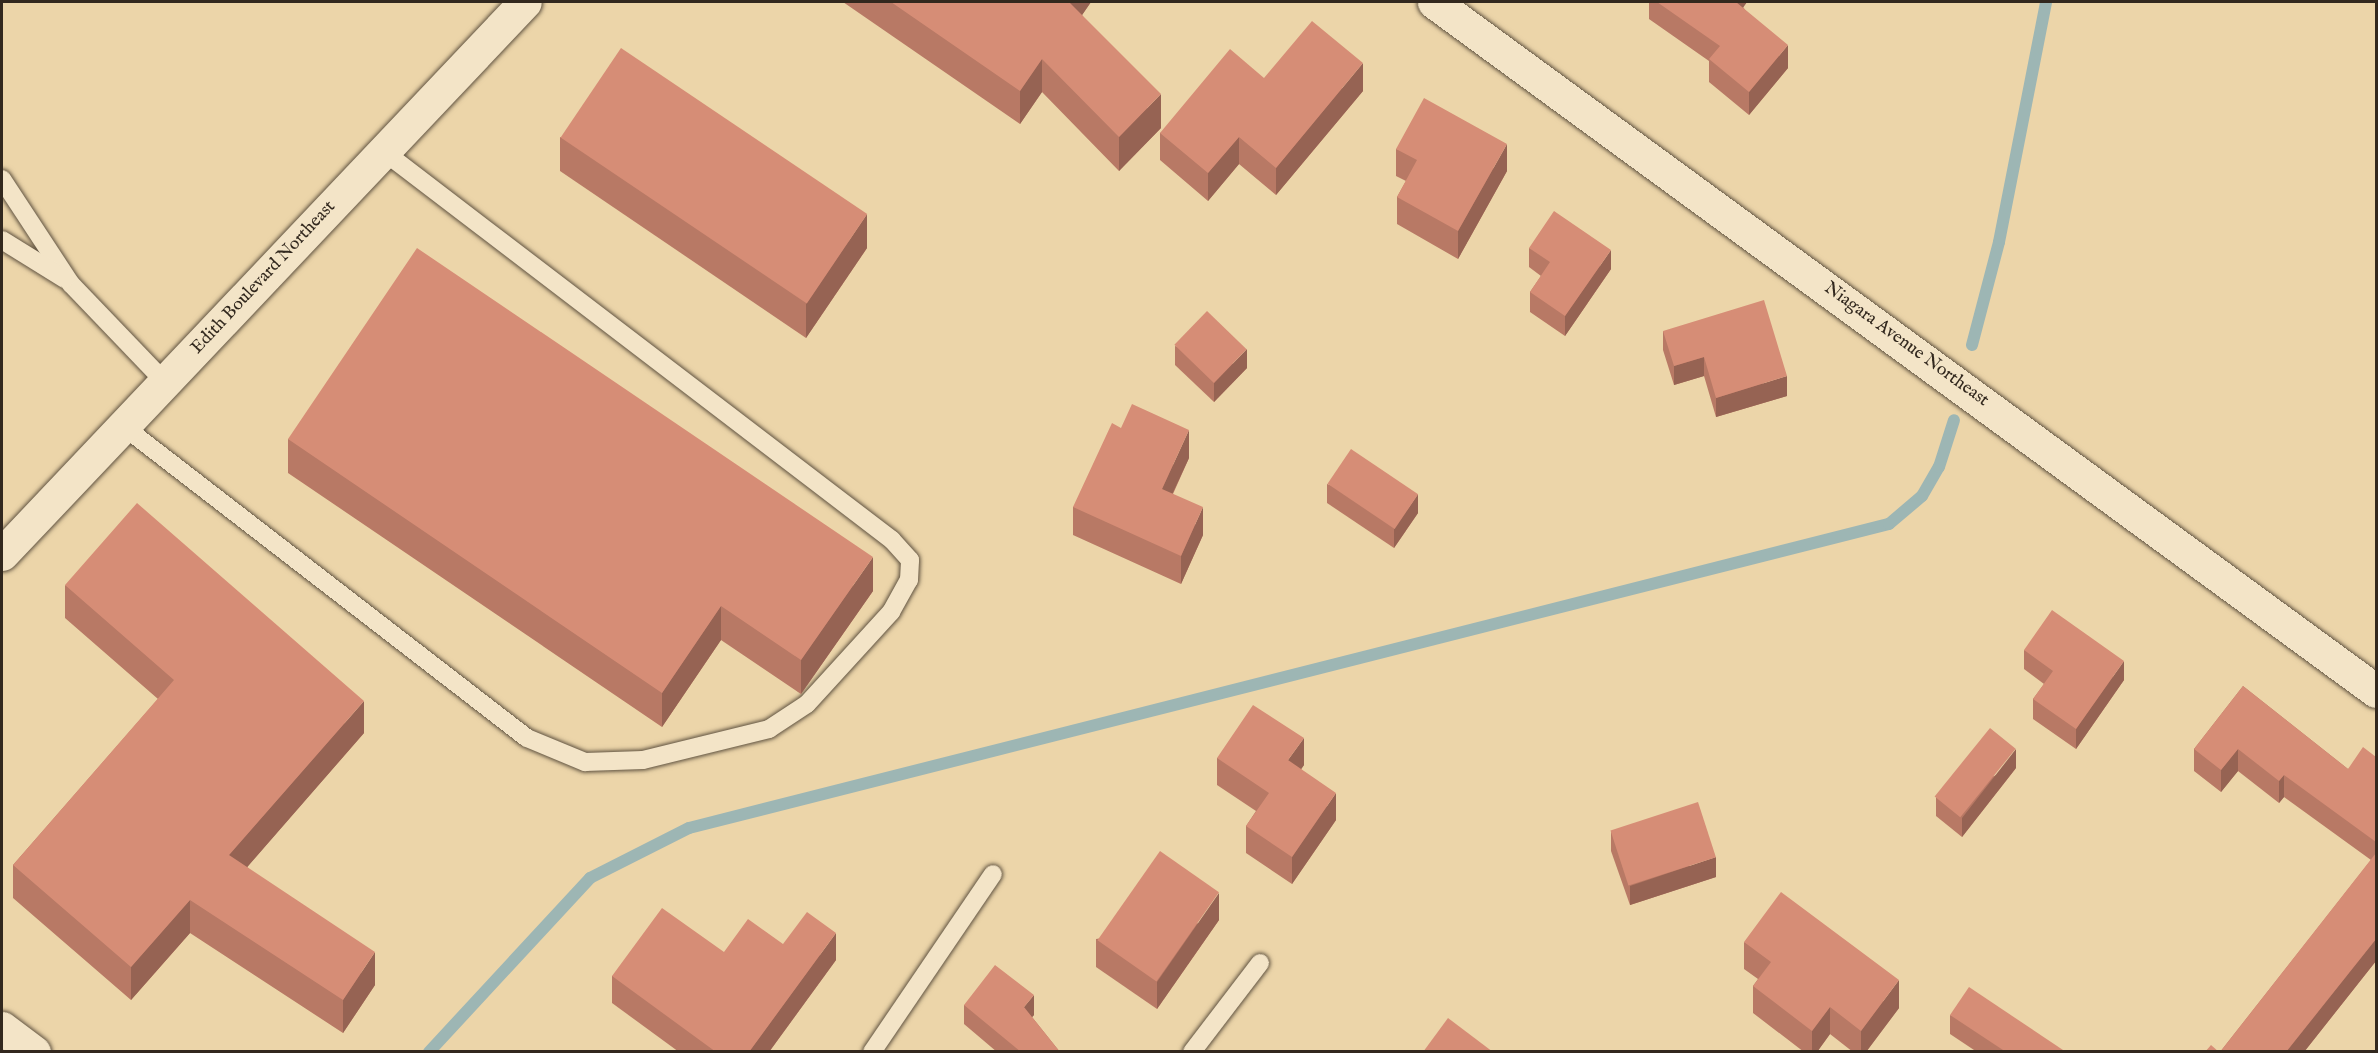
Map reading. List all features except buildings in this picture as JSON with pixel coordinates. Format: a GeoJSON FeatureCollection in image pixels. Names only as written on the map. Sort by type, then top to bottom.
{"type":"FeatureCollection","features":[{"type":"Feature","properties":{"kind":"street","name":"Edith Boulevard Northeast"},"geometry":{"type":"LineString","coordinates":[[2,554],[525,2]]}},
{"type":"Feature","properties":{"kind":"street","name":"Niagara Avenue Northeast"},"geometry":{"type":"LineString","coordinates":[[1434,2],[2376,691]]}},
{"type":"Feature","properties":{"kind":"street"},"geometry":{"type":"LineString","coordinates":[[2,1029],[34,1052]]}},
{"type":"Feature","properties":{"kind":"lane"},"geometry":{"type":"LineString","coordinates":[[123,426],[527,738],[585,762],[643,760],[769,729],[807,704],[891,612],[909,580],[910,560],[892,540],[383,151]]}},
{"type":"Feature","properties":{"kind":"lane"},"geometry":{"type":"LineString","coordinates":[[2,179],[71,284],[165,382]]}},
{"type":"Feature","properties":{"kind":"lane"},"geometry":{"type":"LineString","coordinates":[[2,240],[71,284]]}},
{"type":"Feature","properties":{"kind":"lane"},"geometry":{"type":"LineString","coordinates":[[872,1052],[993,874]]}},
{"type":"Feature","properties":{"kind":"lane"},"geometry":{"type":"LineString","coordinates":[[1192,1052],[1260,963]]}},
{"type":"Feature","properties":{"kind":"waterway"},"geometry":{"type":"LineString","coordinates":[[1972,345],[1999,242],[2046,2]]}},
{"type":"Feature","properties":{"kind":"waterway"},"geometry":{"type":"LineString","coordinates":[[429,1052],[590,878],[689,828],[1889,524],[1922,496],[1939,467],[1954,420]]}}]}
